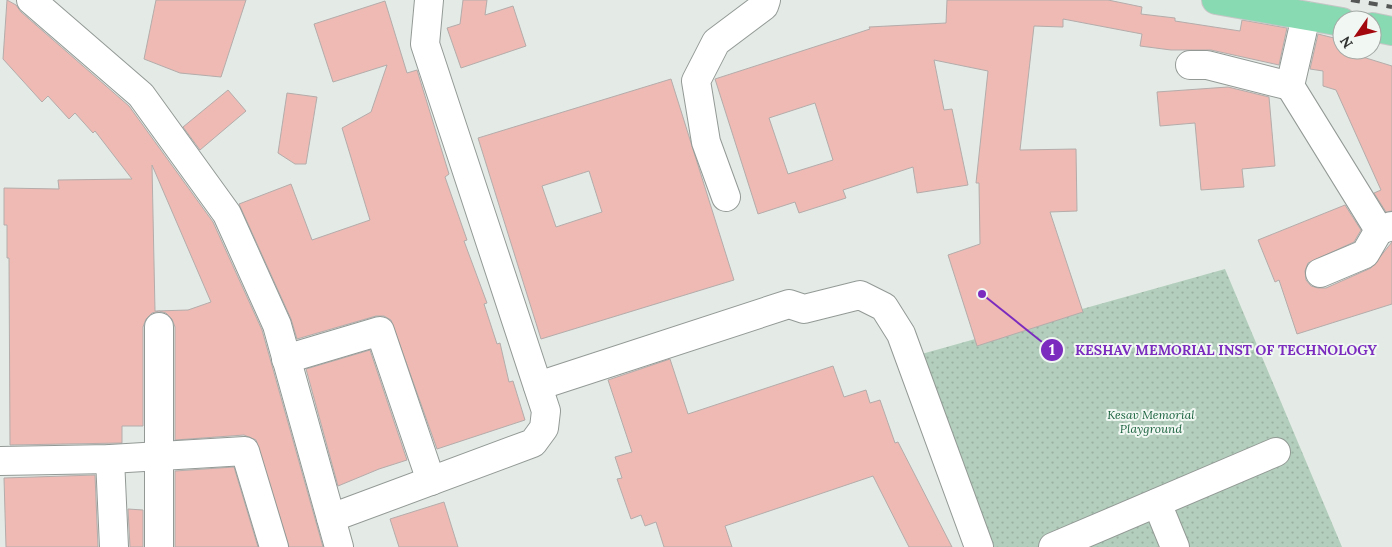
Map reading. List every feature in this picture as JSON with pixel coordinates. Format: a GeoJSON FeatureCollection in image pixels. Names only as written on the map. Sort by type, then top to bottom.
{"type":"FeatureCollection","features":[{"type":"Feature","properties":{"kind":"main road"},"geometry":{"type":"LineString","coordinates":[[1216,0],[1332,20]]}},
{"type":"Feature","properties":{"kind":"street"},"geometry":{"type":"LineString","coordinates":[[31,0],[141,95],[227,214],[277,325],[339,547]]}},
{"type":"Feature","properties":{"kind":"street"},"geometry":{"type":"LineString","coordinates":[[331,518],[533,443],[544,428],[546,411],[425,44],[429,0]]}},
{"type":"Feature","properties":{"kind":"street"},"geometry":{"type":"LineString","coordinates":[[726,197],[706,142],[696,81],[716,42],[764,6],[766,0]]}},
{"type":"Feature","properties":{"kind":"street"},"geometry":{"type":"LineString","coordinates":[[1290,86],[1306,16]]}},
{"type":"Feature","properties":{"kind":"street"},"geometry":{"type":"LineString","coordinates":[[1190,65],[1207,65],[1290,86],[1386,228],[1365,254],[1320,273]]}},
{"type":"Feature","properties":{"kind":"street"},"geometry":{"type":"LineString","coordinates":[[538,386],[789,304],[804,309],[860,295],[884,307],[901,334],[979,547]]}},
{"type":"Feature","properties":{"kind":"street"},"geometry":{"type":"LineString","coordinates":[[159,327],[159,547]]}},
{"type":"Feature","properties":{"kind":"street"},"geometry":{"type":"LineString","coordinates":[[286,359],[380,330],[430,481]]}},
{"type":"Feature","properties":{"kind":"street"},"geometry":{"type":"LineString","coordinates":[[0,462],[159,457],[245,451],[274,547]]}},
{"type":"Feature","properties":{"kind":"street"},"geometry":{"type":"LineString","coordinates":[[1053,547],[1276,452]]}},
{"type":"Feature","properties":{"kind":"street"},"geometry":{"type":"LineString","coordinates":[[110,459],[114,547]]}},
{"type":"Feature","properties":{"kind":"street"},"geometry":{"type":"LineString","coordinates":[[1157,503],[1175,547]]}},
{"type":"Feature","properties":{"kind":"green space","name":"Kesav Memorial Playground"},"geometry":{"type":"Polygon","coordinates":[[[1225,269],[1342,547],[985,547],[911,357],[1225,269]]]}},
{"type":"Feature","properties":{"kind":"building"},"geometry":{"type":"Polygon","coordinates":[[[7,0],[16,5],[21,12],[129,106],[213,222],[262,330],[323,547],[289,547],[256,440],[244,435],[175,440],[175,327],[172,319],[166,313],[159,311],[152,313],[146,319],[143,327],[143,426],[122,426],[122,443],[10,445],[9,258],[7,258],[7,225],[4,225],[4,188],[59,189],[58,180],[132,179],[95,131],[93,133],[75,113],[69,119],[48,96],[42,102],[3,59],[7,0]],[[152,165],[155,311],[188,310],[211,302],[152,165]]]}},
{"type":"Feature","properties":{"kind":"building"},"geometry":{"type":"Polygon","coordinates":[[[156,0],[246,0],[221,77],[180,73],[144,59],[156,0]]]}},
{"type":"Feature","properties":{"kind":"building"},"geometry":{"type":"Polygon","coordinates":[[[463,0],[487,0],[485,15],[513,6],[526,46],[461,68],[447,28],[460,24],[463,0]]]}},
{"type":"Feature","properties":{"kind":"building"},"geometry":{"type":"Polygon","coordinates":[[[947,0],[1108,0],[1142,7],[1141,14],[1175,18],[1175,21],[1240,31],[1242,20],[1287,28],[1279,65],[1211,50],[1171,50],[1140,46],[1142,34],[1063,19],[1063,27],[1034,26],[1020,150],[1076,149],[1077,211],[1050,212],[1083,312],[977,346],[948,255],[980,244],[979,183],[976,183],[988,71],[934,60],[944,110],[952,109],[968,185],[917,193],[913,167],[843,190],[846,198],[799,213],[795,202],[758,214],[715,79],[870,29],[869,27],[946,23],[947,0]],[[815,103],[769,118],[788,174],[833,160],[815,103]]]}},
{"type":"Feature","properties":{"kind":"building"},"geometry":{"type":"Polygon","coordinates":[[[385,1],[407,73],[417,70],[449,174],[445,177],[467,240],[464,241],[487,303],[484,304],[497,344],[500,343],[509,382],[513,381],[525,420],[437,449],[391,320],[384,316],[376,316],[297,339],[291,319],[239,204],[291,184],[312,240],[370,220],[342,128],[371,112],[387,65],[333,82],[314,24],[385,1]]]}},
{"type":"Feature","properties":{"kind":"building"},"geometry":{"type":"Polygon","coordinates":[[[1318,34],[1332,38],[1332,60],[1372,60],[1392,66],[1392,211],[1386,212],[1374,193],[1381,190],[1336,90],[1323,86],[1323,71],[1310,69],[1318,34]]]}},
{"type":"Feature","properties":{"kind":"building"},"geometry":{"type":"Polygon","coordinates":[[[671,79],[734,280],[541,339],[478,138],[671,79]],[[589,171],[542,186],[556,227],[602,212],[589,171]]]}},
{"type":"Feature","properties":{"kind":"building"},"geometry":{"type":"Polygon","coordinates":[[[1228,87],[1269,97],[1275,166],[1242,169],[1244,187],[1201,190],[1195,123],[1160,126],[1157,92],[1228,87]]]}},
{"type":"Feature","properties":{"kind":"building"},"geometry":{"type":"Polygon","coordinates":[[[228,90],[246,111],[200,150],[183,127],[228,90]]]}},
{"type":"Feature","properties":{"kind":"building"},"geometry":{"type":"Polygon","coordinates":[[[287,93],[317,97],[306,164],[295,164],[278,153],[287,93]]]}},
{"type":"Feature","properties":{"kind":"building"},"geometry":{"type":"Polygon","coordinates":[[[1345,205],[1361,230],[1354,242],[1308,263],[1305,271],[1306,280],[1311,286],[1326,288],[1371,268],[1392,242],[1392,304],[1297,334],[1279,280],[1275,282],[1258,240],[1345,205]]]}},
{"type":"Feature","properties":{"kind":"building"},"geometry":{"type":"Polygon","coordinates":[[[370,350],[407,460],[338,486],[306,369],[370,350]]]}},
{"type":"Feature","properties":{"kind":"building"},"geometry":{"type":"Polygon","coordinates":[[[670,359],[688,414],[833,366],[844,397],[866,390],[870,403],[880,400],[895,443],[898,442],[952,547],[909,547],[873,476],[725,526],[732,547],[664,547],[656,522],[645,526],[641,515],[631,519],[617,479],[622,478],[615,457],[632,452],[608,380],[670,359]]]}},
{"type":"Feature","properties":{"kind":"building"},"geometry":{"type":"Polygon","coordinates":[[[234,467],[258,547],[175,547],[175,471],[234,467]]]}},
{"type":"Feature","properties":{"kind":"building"},"geometry":{"type":"Polygon","coordinates":[[[95,475],[98,547],[6,547],[4,478],[95,475]]]}},
{"type":"Feature","properties":{"kind":"building"},"geometry":{"type":"Polygon","coordinates":[[[444,502],[458,547],[399,547],[390,519],[444,502]]]}},
{"type":"Feature","properties":{"kind":"building"},"geometry":{"type":"Polygon","coordinates":[[[128,509],[143,510],[143,547],[130,547],[128,509]]]}},
{"type":"Feature","properties":{"kind":"railway"},"geometry":{"type":"LineString","coordinates":[[1351,0],[1392,7]]}},
{"type":"Feature","properties":{"kind":"place","name":"KESHAV MEMORIAL INST OF TECHNOLOGY"},"geometry":{"type":"Point","coordinates":[982,294]}}]}
